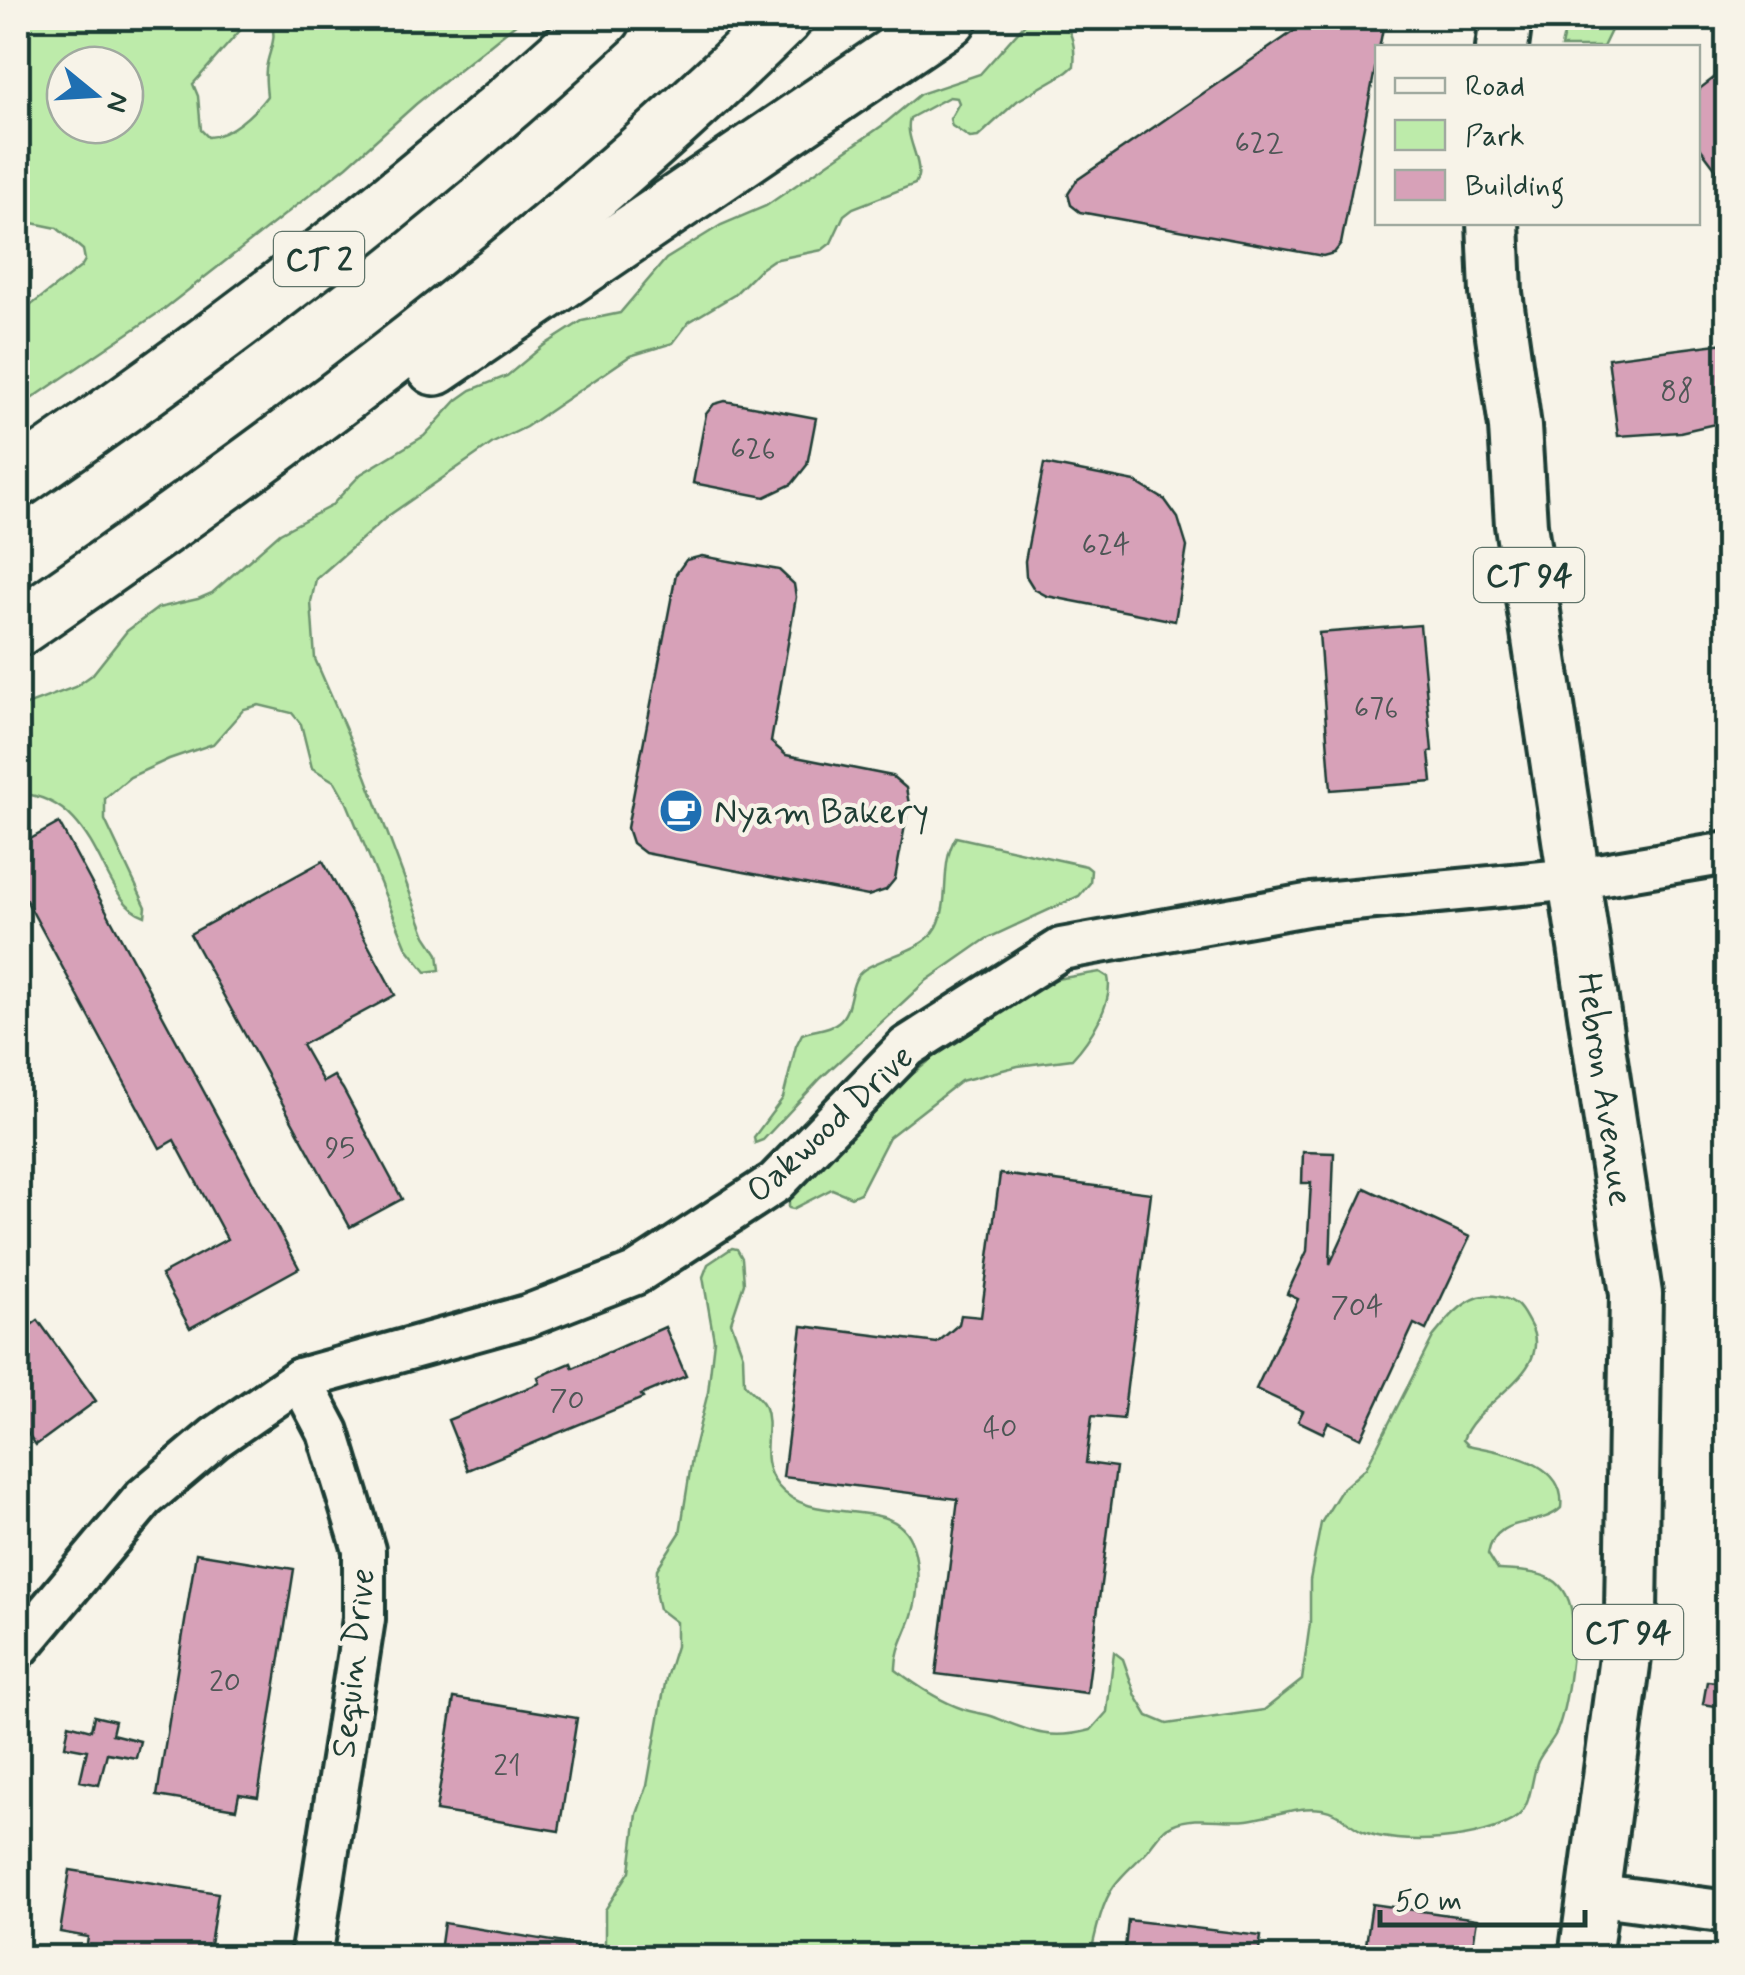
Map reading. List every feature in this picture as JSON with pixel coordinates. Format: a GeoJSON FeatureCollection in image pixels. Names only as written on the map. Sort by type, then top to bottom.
{"type":"FeatureCollection","features":[{"type":"Feature","properties":{"kind":"highway","name":"CT 2"},"geometry":{"type":"LineString","coordinates":[[18,479],[207,345],[318,260],[458,147],[603,18]]}},
{"type":"Feature","properties":{"kind":"highway"},"geometry":{"type":"LineString","coordinates":[[18,628],[220,489],[359,385],[515,260],[624,166],[784,18]]}},
{"type":"Feature","properties":{"kind":"highway"},"geometry":{"type":"LineString","coordinates":[[220,489],[296,452],[433,368],[949,18]]}},
{"type":"Feature","properties":{"kind":"main road"},"geometry":{"type":"LineString","coordinates":[[1502,45],[1506,18]]}},
{"type":"Feature","properties":{"kind":"main road","name":"Hebron Avenue"},"geometry":{"type":"LineString","coordinates":[[1492,225],[1496,293],[1516,428],[1521,525],[1636,1294],[1631,1612],[1585,1958]]}},
{"type":"Feature","properties":{"kind":"street","name":"Oakwood Drive"},"geometry":{"type":"LineString","coordinates":[[18,1648],[144,1498],[215,1438],[300,1380],[528,1316],[635,1274],[776,1182],[908,1047],[1061,949],[1312,904],[1574,879],[1728,853]]}},
{"type":"Feature","properties":{"kind":"street","name":"Sequin Drive"},"geometry":{"type":"LineString","coordinates":[[300,1380],[328,1432],[364,1550],[364,1619],[311,1958]]}},
{"type":"Feature","properties":{"kind":"street"},"geometry":{"type":"LineString","coordinates":[[1593,1894],[1728,1912]]}},
{"type":"Feature","properties":{"kind":"green space"},"geometry":{"type":"Polygon","coordinates":[[[30,18],[251,18],[193,84],[201,130],[208,137],[233,128],[267,96],[266,69],[273,37],[268,18],[523,18],[416,104],[347,166],[164,309],[18,408],[18,315],[85,260],[83,250],[57,228],[18,220],[18,99],[30,18]]]}},
{"type":"Feature","properties":{"kind":"green space"},"geometry":{"type":"Polygon","coordinates":[[[1030,18],[1062,18],[1074,52],[1074,66],[1067,72],[1017,101],[978,137],[970,138],[952,126],[950,119],[959,103],[957,98],[949,97],[910,118],[918,168],[915,184],[853,208],[844,215],[831,243],[822,250],[773,260],[734,295],[689,322],[673,343],[630,356],[526,427],[493,443],[388,516],[316,579],[311,602],[315,659],[366,776],[426,936],[438,954],[440,970],[426,972],[407,948],[347,803],[335,782],[312,768],[301,724],[292,713],[259,705],[244,709],[213,744],[130,777],[105,798],[105,820],[146,907],[145,916],[117,892],[84,831],[68,813],[46,800],[18,793],[18,708],[75,687],[92,675],[127,631],[158,608],[212,593],[280,533],[331,506],[361,474],[424,436],[471,390],[507,376],[582,321],[620,313],[666,259],[721,225],[766,206],[883,125],[920,94],[980,74],[1030,18]]]}},
{"type":"Feature","properties":{"kind":"green space"},"geometry":{"type":"Polygon","coordinates":[[[1568,18],[1617,18],[1604,45],[1561,45],[1568,18]]]}},
{"type":"Feature","properties":{"kind":"green space"},"geometry":{"type":"Polygon","coordinates":[[[956,837],[1086,866],[1091,870],[1090,883],[1079,896],[986,939],[926,981],[821,1078],[763,1140],[755,1143],[754,1137],[783,1098],[802,1034],[838,1022],[847,1010],[859,974],[923,942],[937,927],[948,859],[956,837]]]}},
{"type":"Feature","properties":{"kind":"green space"},"geometry":{"type":"Polygon","coordinates":[[[1100,972],[1108,977],[1104,1010],[1072,1059],[1018,1066],[961,1081],[889,1137],[860,1193],[851,1197],[832,1189],[789,1208],[789,1197],[875,1104],[1012,995],[1050,980],[1100,972]]]}},
{"type":"Feature","properties":{"kind":"green space"},"geometry":{"type":"Polygon","coordinates":[[[732,1248],[742,1258],[744,1283],[731,1322],[743,1355],[744,1383],[762,1402],[767,1415],[766,1455],[771,1475],[790,1497],[822,1508],[887,1518],[899,1525],[911,1542],[917,1565],[917,1590],[896,1670],[954,1706],[1052,1735],[1091,1730],[1107,1712],[1114,1652],[1123,1659],[1148,1716],[1167,1724],[1264,1710],[1302,1680],[1310,1623],[1310,1580],[1321,1523],[1342,1489],[1366,1468],[1433,1337],[1448,1319],[1465,1304],[1484,1296],[1498,1296],[1516,1304],[1535,1340],[1533,1356],[1524,1371],[1471,1425],[1463,1440],[1543,1469],[1560,1492],[1561,1508],[1552,1515],[1500,1532],[1488,1554],[1498,1570],[1550,1578],[1566,1594],[1571,1606],[1571,1664],[1563,1711],[1555,1735],[1538,1761],[1522,1812],[1484,1832],[1418,1840],[1378,1836],[1334,1813],[1313,1808],[1247,1820],[1200,1819],[1172,1825],[1109,1893],[1090,1957],[605,1957],[605,1910],[630,1871],[637,1814],[647,1786],[666,1678],[676,1646],[676,1622],[659,1609],[657,1569],[680,1533],[693,1452],[708,1392],[714,1340],[703,1277],[708,1264],[732,1248]]]}},
{"type":"Feature","properties":{"kind":"building"},"geometry":{"type":"Polygon","coordinates":[[[1313,18],[1385,18],[1380,45],[1375,45],[1375,69],[1341,244],[1334,253],[1323,256],[1080,212],[1071,205],[1068,194],[1077,180],[1313,18]]]}},
{"type":"Feature","properties":{"kind":"building"},"geometry":{"type":"Polygon","coordinates":[[[1728,67],[1728,185],[1700,148],[1700,88],[1728,67]]]}},
{"type":"Feature","properties":{"kind":"building"},"geometry":{"type":"Polygon","coordinates":[[[1726,343],[1728,421],[1680,432],[1618,436],[1608,358],[1726,343]]]}},
{"type":"Feature","properties":{"kind":"building"},"geometry":{"type":"Polygon","coordinates":[[[725,401],[816,418],[807,465],[792,484],[765,497],[693,483],[706,414],[714,404],[725,401]]]}},
{"type":"Feature","properties":{"kind":"building"},"geometry":{"type":"Polygon","coordinates":[[[1044,464],[1135,482],[1165,500],[1178,518],[1187,547],[1175,621],[1047,596],[1034,589],[1026,576],[1025,561],[1044,464]]]}},
{"type":"Feature","properties":{"kind":"building"},"geometry":{"type":"Polygon","coordinates":[[[702,556],[779,570],[794,584],[796,597],[771,742],[786,755],[892,776],[906,788],[909,804],[895,879],[886,890],[868,896],[645,853],[632,843],[627,828],[676,574],[686,560],[702,556]]]}},
{"type":"Feature","properties":{"kind":"building"},"geometry":{"type":"Polygon","coordinates":[[[1420,625],[1432,782],[1331,790],[1319,633],[1420,625]]]}},
{"type":"Feature","properties":{"kind":"building"},"geometry":{"type":"Polygon","coordinates":[[[59,823],[299,1268],[190,1328],[161,1275],[227,1239],[174,1140],[160,1148],[18,885],[18,846],[59,823]]]}},
{"type":"Feature","properties":{"kind":"building"},"geometry":{"type":"Polygon","coordinates":[[[323,861],[395,995],[302,1045],[323,1082],[334,1076],[343,1089],[402,1199],[350,1227],[190,934],[323,861]]]}},
{"type":"Feature","properties":{"kind":"building"},"geometry":{"type":"Polygon","coordinates":[[[1303,1152],[1334,1153],[1330,1264],[1365,1188],[1470,1237],[1426,1330],[1414,1324],[1361,1438],[1328,1422],[1323,1433],[1298,1421],[1303,1411],[1256,1389],[1298,1299],[1287,1294],[1307,1251],[1311,1183],[1302,1183],[1303,1152]]]}},
{"type":"Feature","properties":{"kind":"building"},"geometry":{"type":"Polygon","coordinates":[[[1000,1174],[1151,1193],[1123,1419],[1092,1416],[1086,1463],[1116,1467],[1087,1693],[936,1674],[958,1499],[783,1477],[802,1326],[937,1343],[959,1324],[961,1315],[981,1317],[1000,1174]]]}},
{"type":"Feature","properties":{"kind":"building"},"geometry":{"type":"Polygon","coordinates":[[[38,1320],[96,1401],[36,1445],[18,1420],[18,1335],[38,1320]]]}},
{"type":"Feature","properties":{"kind":"building"},"geometry":{"type":"Polygon","coordinates":[[[665,1327],[686,1376],[641,1395],[643,1398],[468,1470],[448,1420],[540,1383],[538,1377],[571,1363],[573,1368],[665,1327]]]}},
{"type":"Feature","properties":{"kind":"building"},"geometry":{"type":"Polygon","coordinates":[[[196,1553],[294,1569],[258,1797],[239,1794],[236,1809],[157,1796],[196,1553]]]}},
{"type":"Feature","properties":{"kind":"building"},"geometry":{"type":"Polygon","coordinates":[[[1707,1681],[1728,1683],[1728,1708],[1703,1704],[1707,1681]]]}},
{"type":"Feature","properties":{"kind":"building"},"geometry":{"type":"Polygon","coordinates":[[[454,1698],[577,1718],[559,1831],[436,1811],[454,1698]]]}},
{"type":"Feature","properties":{"kind":"building"},"geometry":{"type":"Polygon","coordinates":[[[94,1716],[115,1721],[112,1734],[140,1741],[136,1758],[107,1753],[99,1785],[80,1781],[87,1750],[65,1746],[69,1724],[91,1730],[94,1716]]]}},
{"type":"Feature","properties":{"kind":"building"},"geometry":{"type":"Polygon","coordinates":[[[70,1870],[218,1893],[208,1958],[85,1958],[88,1937],[60,1932],[70,1870]]]}},
{"type":"Feature","properties":{"kind":"building"},"geometry":{"type":"Polygon","coordinates":[[[1372,1904],[1477,1919],[1471,1958],[1364,1958],[1372,1904]]]}},
{"type":"Feature","properties":{"kind":"building"},"geometry":{"type":"Polygon","coordinates":[[[1128,1920],[1261,1936],[1258,1958],[1124,1958],[1128,1920]]]}},
{"type":"Feature","properties":{"kind":"building"},"geometry":{"type":"Polygon","coordinates":[[[444,1923],[576,1945],[575,1958],[439,1958],[444,1923]]]}},
{"type":"Feature","properties":{"kind":"place","name":"Nyam Bakery"},"geometry":{"type":"Point","coordinates":[681,811]}}]}
